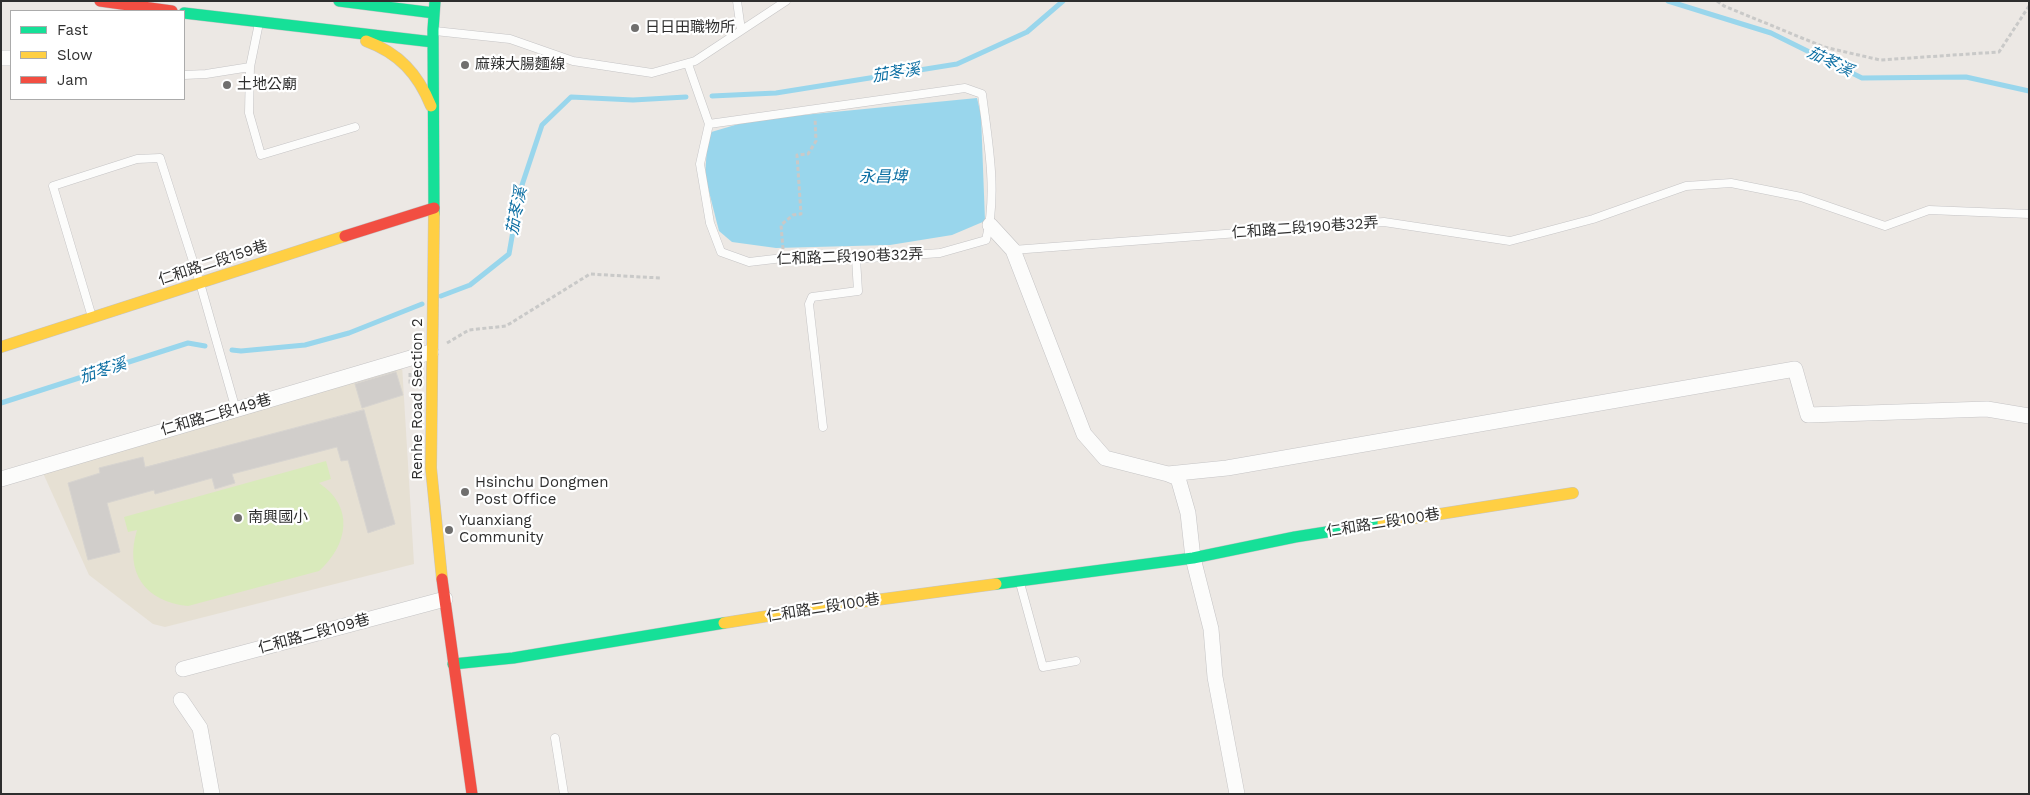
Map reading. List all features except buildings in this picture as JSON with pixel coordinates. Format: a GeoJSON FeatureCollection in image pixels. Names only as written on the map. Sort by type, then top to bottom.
{"type":"FeatureCollection","features":[{"type":"Feature","properties":{"kind":"street"},"geometry":{"type":"LineString","coordinates":[[100,1],[165,10]]}},
{"type":"Feature","properties":{"kind":"street"},"geometry":{"type":"LineString","coordinates":[[339,1],[434,13]]}},
{"type":"Feature","properties":{"kind":"street","name":"Renhe Road Section 2"},"geometry":{"type":"LineString","coordinates":[[435,1],[433,36],[434,208],[431,468],[453,664],[472,794]]}},
{"type":"Feature","properties":{"kind":"street"},"geometry":{"type":"LineString","coordinates":[[185,13],[333,32],[433,36]]}},
{"type":"Feature","properties":{"kind":"street"},"geometry":{"type":"LineString","coordinates":[[333,32],[383,46],[404,62],[420,83],[433,111]]}},
{"type":"Feature","properties":{"kind":"street","name":"仁和路二段159巷"},"geometry":{"type":"LineString","coordinates":[[1,347],[434,208]]}},
{"type":"Feature","properties":{"kind":"street"},"geometry":{"type":"LineString","coordinates":[[990,225],[1013,250],[1084,434],[1104,458],[1178,478],[1184,494],[1193,558],[1211,629],[1215,677],[1238,794]]}},
{"type":"Feature","properties":{"kind":"street","name":"仁和路二段149巷"},"geometry":{"type":"LineString","coordinates":[[1,479],[431,352]]}},
{"type":"Feature","properties":{"kind":"street"},"geometry":{"type":"LineString","coordinates":[[1168,474],[1228,468],[1795,369],[1808,415],[1987,409],[2029,416]]}},
{"type":"Feature","properties":{"kind":"street","name":"仁和路二段100巷"},"geometry":{"type":"LineString","coordinates":[[453,664],[513,658],[831,606],[1193,558],[1295,537],[1573,493]]}},
{"type":"Feature","properties":{"kind":"street","name":"仁和路二段109巷"},"geometry":{"type":"LineString","coordinates":[[183,669],[445,599]]}},
{"type":"Feature","properties":{"kind":"street"},"geometry":{"type":"LineString","coordinates":[[181,700],[200,728],[212,794]]}},
{"type":"Feature","properties":{"kind":"lane"},"geometry":{"type":"LineString","coordinates":[[737,1],[741,30]]}},
{"type":"Feature","properties":{"kind":"lane"},"geometry":{"type":"LineString","coordinates":[[433,36],[510,39],[573,61],[652,73],[688,64],[786,1]]}},
{"type":"Feature","properties":{"kind":"lane"},"geometry":{"type":"LineString","coordinates":[[259,23],[250,67],[249,112],[262,155],[356,127]]}},
{"type":"Feature","properties":{"kind":"lane"},"geometry":{"type":"LineString","coordinates":[[688,64],[708,124],[965,88],[982,94],[991,167],[990,225]]}},
{"type":"Feature","properties":{"kind":"lane"},"geometry":{"type":"LineString","coordinates":[[185,75],[206,74],[250,67]]}},
{"type":"Feature","properties":{"kind":"lane","name":"仁和路二段190巷32弄"},"geometry":{"type":"LineString","coordinates":[[708,124],[700,164],[710,224],[721,252],[749,262],[783,258],[856,259],[940,253],[986,240],[990,225]]}},
{"type":"Feature","properties":{"kind":"lane"},"geometry":{"type":"LineString","coordinates":[[92,318],[53,186],[137,160],[160,158],[200,283],[236,410]]}},
{"type":"Feature","properties":{"kind":"lane","name":"仁和路二段190巷32弄"},"geometry":{"type":"LineString","coordinates":[[1013,250],[1384,222],[1510,241],[1594,218],[1686,186],[1731,183],[1801,197],[1885,226],[1929,210],[2029,214]]}},
{"type":"Feature","properties":{"kind":"lane"},"geometry":{"type":"LineString","coordinates":[[822,427],[809,304],[812,297],[858,291],[856,259]]}},
{"type":"Feature","properties":{"kind":"lane"},"geometry":{"type":"LineString","coordinates":[[1020,581],[1043,667],[1076,661]]}},
{"type":"Feature","properties":{"kind":"lane"},"geometry":{"type":"LineString","coordinates":[[555,738],[564,794]]}},
{"type":"Feature","properties":{"kind":"path"},"geometry":{"type":"LineString","coordinates":[[1717,1],[1724,6],[1824,47],[1880,60],[1999,52],[2029,6]]}},
{"type":"Feature","properties":{"kind":"path"},"geometry":{"type":"LineString","coordinates":[[783,258],[782,225],[793,215],[801,214],[797,155],[808,154],[816,141],[814,110]]}},
{"type":"Feature","properties":{"kind":"path"},"geometry":{"type":"LineString","coordinates":[[431,352],[469,330],[506,326],[590,274],[660,278]]}},
{"type":"Feature","properties":{"kind":"path"},"geometry":{"type":"LineString","coordinates":[[466,326],[466,333]]}},
{"type":"Feature","properties":{"kind":"path"},"geometry":{"type":"LineString","coordinates":[[410,368],[410,384]]}},
{"type":"Feature","properties":{"kind":"shaded area","name":"南興國小"},"geometry":{"type":"Polygon","coordinates":[[[402,365],[414,564],[165,627],[153,624],[89,575],[43,473],[402,365]]]}},
{"type":"Feature","properties":{"kind":"green space"},"geometry":{"type":"Polygon","coordinates":[[[326,461],[331,479],[319,483],[331,493],[338,503],[343,526],[336,550],[319,571],[188,606],[160,598],[142,582],[136,571],[133,559],[137,530],[128,532],[124,517],[326,461]]]}},
{"type":"Feature","properties":{"kind":"water","name":"永昌埤"},"geometry":{"type":"Polygon","coordinates":[[[977,98],[981,115],[985,221],[952,235],[890,245],[776,248],[732,242],[719,231],[705,176],[708,133],[752,120],[977,98]]]}},
{"type":"Feature","properties":{"kind":"waterway","name":"茄苳溪"},"geometry":{"type":"LineString","coordinates":[[712,96],[776,93],[957,64],[1027,32],[1063,1]]}},
{"type":"Feature","properties":{"kind":"waterway","name":"茄苳溪"},"geometry":{"type":"LineString","coordinates":[[1668,1],[1771,33],[1862,78],[1966,77],[2029,91]]}},
{"type":"Feature","properties":{"kind":"waterway","name":"茄苳溪"},"geometry":{"type":"LineString","coordinates":[[441,296],[470,285],[509,254],[520,191],[542,125],[571,97],[633,100],[686,97]]}},
{"type":"Feature","properties":{"kind":"waterway","name":"茄苳溪"},"geometry":{"type":"LineString","coordinates":[[232,350],[241,351],[305,345],[349,333],[422,304]]}},
{"type":"Feature","properties":{"kind":"waterway","name":"茄苳溪"},"geometry":{"type":"LineString","coordinates":[[1,403],[188,343],[205,346]]}},
{"type":"Feature","properties":{"kind":"traffic: fast"},"geometry":{"type":"LineString","coordinates":[[339,1],[434,13]]}},
{"type":"Feature","properties":{"kind":"traffic: fast"},"geometry":{"type":"LineString","coordinates":[[434,214],[433,30],[435,1]]}},
{"type":"Feature","properties":{"kind":"traffic: fast"},"geometry":{"type":"LineString","coordinates":[[185,13],[433,42]]}},
{"type":"Feature","properties":{"kind":"traffic: fast"},"geometry":{"type":"LineString","coordinates":[[996,584],[1193,558],[1295,537],[1383,523]]}},
{"type":"Feature","properties":{"kind":"traffic: fast"},"geometry":{"type":"LineString","coordinates":[[453,664],[513,658],[724,623]]}},
{"type":"Feature","properties":{"kind":"traffic: slow"},"geometry":{"type":"LineString","coordinates":[[366,41],[398,58],[420,84],[431,106]]}},
{"type":"Feature","properties":{"kind":"traffic: slow"},"geometry":{"type":"LineString","coordinates":[[434,214],[431,468],[442,579]]}},
{"type":"Feature","properties":{"kind":"traffic: slow"},"geometry":{"type":"LineString","coordinates":[[1,347],[345,236]]}},
{"type":"Feature","properties":{"kind":"traffic: slow"},"geometry":{"type":"LineString","coordinates":[[1383,523],[1573,493]]}},
{"type":"Feature","properties":{"kind":"traffic: slow"},"geometry":{"type":"LineString","coordinates":[[724,623],[831,606],[996,584]]}},
{"type":"Feature","properties":{"kind":"traffic: jam"},"geometry":{"type":"LineString","coordinates":[[100,1],[165,10]]}},
{"type":"Feature","properties":{"kind":"traffic: jam"},"geometry":{"type":"LineString","coordinates":[[345,236],[434,208]]}},
{"type":"Feature","properties":{"kind":"traffic: jam"},"geometry":{"type":"LineString","coordinates":[[442,579],[472,794]]}},
{"type":"Feature","properties":{"kind":"place","name":"日日田職物所"},"geometry":{"type":"Point","coordinates":[635,28]}},
{"type":"Feature","properties":{"kind":"place","name":"麻辣大腸麵線"},"geometry":{"type":"Point","coordinates":[465,65]}},
{"type":"Feature","properties":{"kind":"place","name":"土地公廟"},"geometry":{"type":"Point","coordinates":[227,85]}},
{"type":"Feature","properties":{"kind":"place","name":"Hsinchu Dongmen Post Office"},"geometry":{"type":"Point","coordinates":[465,492]}},
{"type":"Feature","properties":{"kind":"place","name":"南興國小"},"geometry":{"type":"Point","coordinates":[238,518]}},
{"type":"Feature","properties":{"kind":"place","name":"Yuanxiang Community"},"geometry":{"type":"Point","coordinates":[449,530]}}]}
